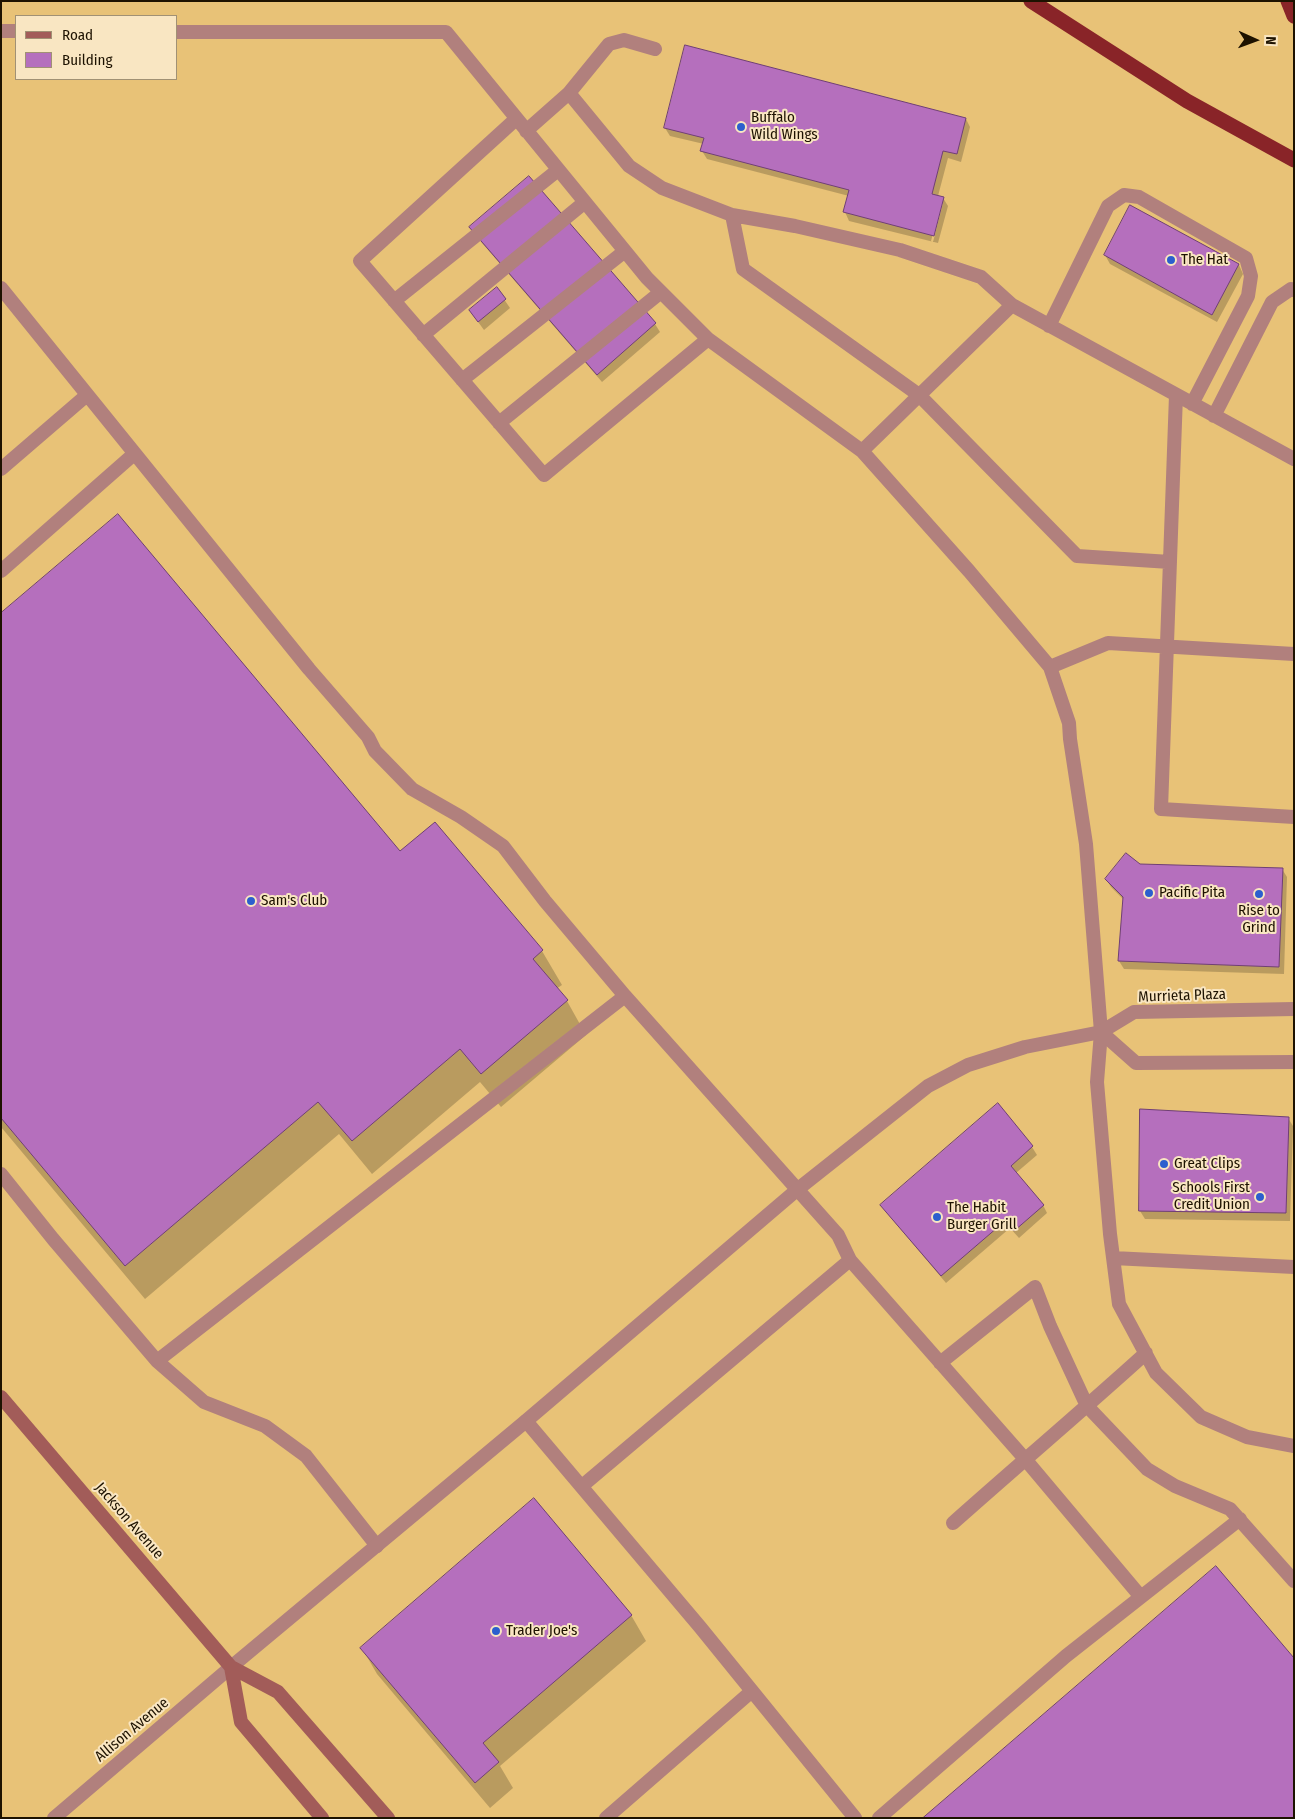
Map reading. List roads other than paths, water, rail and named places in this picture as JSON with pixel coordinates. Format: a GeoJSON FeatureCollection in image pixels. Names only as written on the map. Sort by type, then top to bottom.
{"type":"FeatureCollection","features":[{"type":"Feature","properties":{"kind":"highway"},"geometry":{"type":"LineString","coordinates":[[1031,1],[1187,100],[1294,160]]}},
{"type":"Feature","properties":{"kind":"highway"},"geometry":{"type":"LineString","coordinates":[[1288,1],[1294,16]]}},
{"type":"Feature","properties":{"kind":"main road","name":"Jackson Avenue"},"geometry":{"type":"LineString","coordinates":[[1,1397],[231,1667],[278,1692],[388,1818]]}},
{"type":"Feature","properties":{"kind":"main road","name":"Jackson Avenue"},"geometry":{"type":"LineString","coordinates":[[231,1667],[242,1722],[322,1818]]}},
{"type":"Feature","properties":{"kind":"street"},"geometry":{"type":"LineString","coordinates":[[1,31],[15,31]]}},
{"type":"Feature","properties":{"kind":"street"},"geometry":{"type":"LineString","coordinates":[[178,32],[446,32],[558,170],[661,292],[708,339],[862,451],[1050,667],[1069,723],[1086,844],[1101,1032],[1097,1082],[1112,1258],[1119,1304],[1156,1373],[1201,1417],[1247,1437],[1294,1443]]}},
{"type":"Feature","properties":{"kind":"street"},"geometry":{"type":"LineString","coordinates":[[526,131],[569,93],[610,44],[624,40],[655,49]]}},
{"type":"Feature","properties":{"kind":"street"},"geometry":{"type":"LineString","coordinates":[[569,93],[629,166],[662,188],[732,214],[900,250],[981,277],[1012,305],[1294,459]]}},
{"type":"Feature","properties":{"kind":"street"},"geometry":{"type":"LineString","coordinates":[[516,119],[360,261],[544,475],[708,339]]}},
{"type":"Feature","properties":{"kind":"street"},"geometry":{"type":"LineString","coordinates":[[394,300],[558,170]]}},
{"type":"Feature","properties":{"kind":"street"},"geometry":{"type":"LineString","coordinates":[[1049,326],[1108,206],[1124,195],[1139,197],[1246,258],[1251,276],[1248,296],[1192,404]]}},
{"type":"Feature","properties":{"kind":"street"},"geometry":{"type":"LineString","coordinates":[[423,335],[585,202]]}},
{"type":"Feature","properties":{"kind":"street"},"geometry":{"type":"LineString","coordinates":[[732,214],[744,269],[919,395],[1077,556],[1170,562]]}},
{"type":"Feature","properties":{"kind":"street"},"geometry":{"type":"LineString","coordinates":[[462,380],[625,251]]}},
{"type":"Feature","properties":{"kind":"street"},"geometry":{"type":"LineString","coordinates":[[1,288],[309,669],[368,737],[375,751],[412,789],[461,817],[502,846],[545,901],[625,996],[838,1235],[850,1260],[1025,1459],[1141,1597]]}},
{"type":"Feature","properties":{"kind":"street"},"geometry":{"type":"LineString","coordinates":[[1214,416],[1272,302],[1291,289],[1294,290]]}},
{"type":"Feature","properties":{"kind":"street"},"geometry":{"type":"LineString","coordinates":[[499,423],[661,292]]}},
{"type":"Feature","properties":{"kind":"street"},"geometry":{"type":"LineString","coordinates":[[862,451],[1012,305]]}},
{"type":"Feature","properties":{"kind":"street"},"geometry":{"type":"LineString","coordinates":[[1,469],[86,395]]}},
{"type":"Feature","properties":{"kind":"street"},"geometry":{"type":"LineString","coordinates":[[1176,395],[1161,809],[1294,817]]}},
{"type":"Feature","properties":{"kind":"street"},"geometry":{"type":"LineString","coordinates":[[1,571],[134,454]]}},
{"type":"Feature","properties":{"kind":"street"},"geometry":{"type":"LineString","coordinates":[[1050,667],[1108,643],[1294,654]]}},
{"type":"Feature","properties":{"kind":"street"},"geometry":{"type":"LineString","coordinates":[[157,1361],[625,996]]}},
{"type":"Feature","properties":{"kind":"street","name":"Murrieta Plaza"},"geometry":{"type":"LineString","coordinates":[[1101,1032],[1134,1012],[1294,1010]]}},
{"type":"Feature","properties":{"kind":"street"},"geometry":{"type":"LineString","coordinates":[[1101,1032],[1136,1063],[1294,1062]]}},
{"type":"Feature","properties":{"kind":"street","name":"Allison Avenue"},"geometry":{"type":"LineString","coordinates":[[54,1818],[231,1667],[526,1421],[798,1189],[928,1086],[968,1065],[1025,1047],[1101,1032]]}},
{"type":"Feature","properties":{"kind":"street"},"geometry":{"type":"LineString","coordinates":[[1,1174],[53,1239],[157,1361],[204,1402],[265,1426],[306,1456],[377,1546]]}},
{"type":"Feature","properties":{"kind":"street"},"geometry":{"type":"LineString","coordinates":[[1112,1258],[1294,1267]]}},
{"type":"Feature","properties":{"kind":"street"},"geometry":{"type":"LineString","coordinates":[[582,1486],[850,1260]]}},
{"type":"Feature","properties":{"kind":"street"},"geometry":{"type":"LineString","coordinates":[[940,1363],[1035,1287],[1050,1326],[1087,1406],[1147,1469],[1175,1486],[1230,1509],[1294,1581]]}},
{"type":"Feature","properties":{"kind":"street"},"geometry":{"type":"LineString","coordinates":[[953,1523],[1146,1354]]}},
{"type":"Feature","properties":{"kind":"street"},"geometry":{"type":"LineString","coordinates":[[526,1421],[752,1691],[855,1818]]}},
{"type":"Feature","properties":{"kind":"street"},"geometry":{"type":"LineString","coordinates":[[879,1818],[1066,1656],[1240,1519]]}},
{"type":"Feature","properties":{"kind":"street"},"geometry":{"type":"LineString","coordinates":[[606,1818],[752,1691]]}},
{"type":"Feature","properties":{"kind":"place","name":"Buffalo Wild Wings"},"geometry":{"type":"Point","coordinates":[741,127]}},
{"type":"Feature","properties":{"kind":"place","name":"The Hat"},"geometry":{"type":"Point","coordinates":[1171,260]}},
{"type":"Feature","properties":{"kind":"place","name":"Pacific Pita"},"geometry":{"type":"Point","coordinates":[1149,893]}},
{"type":"Feature","properties":{"kind":"place","name":"Rise to Grind"},"geometry":{"type":"Point","coordinates":[1259,894]}},
{"type":"Feature","properties":{"kind":"place","name":"Sam's Club"},"geometry":{"type":"Point","coordinates":[251,901]}},
{"type":"Feature","properties":{"kind":"place","name":"Great Clips"},"geometry":{"type":"Point","coordinates":[1164,1164]}},
{"type":"Feature","properties":{"kind":"place","name":"Schools First Credit Union"},"geometry":{"type":"Point","coordinates":[1260,1197]}},
{"type":"Feature","properties":{"kind":"place","name":"The Habit Burger Grill"},"geometry":{"type":"Point","coordinates":[937,1217]}},
{"type":"Feature","properties":{"kind":"place","name":"Trader Joe's"},"geometry":{"type":"Point","coordinates":[496,1631]}}]}
